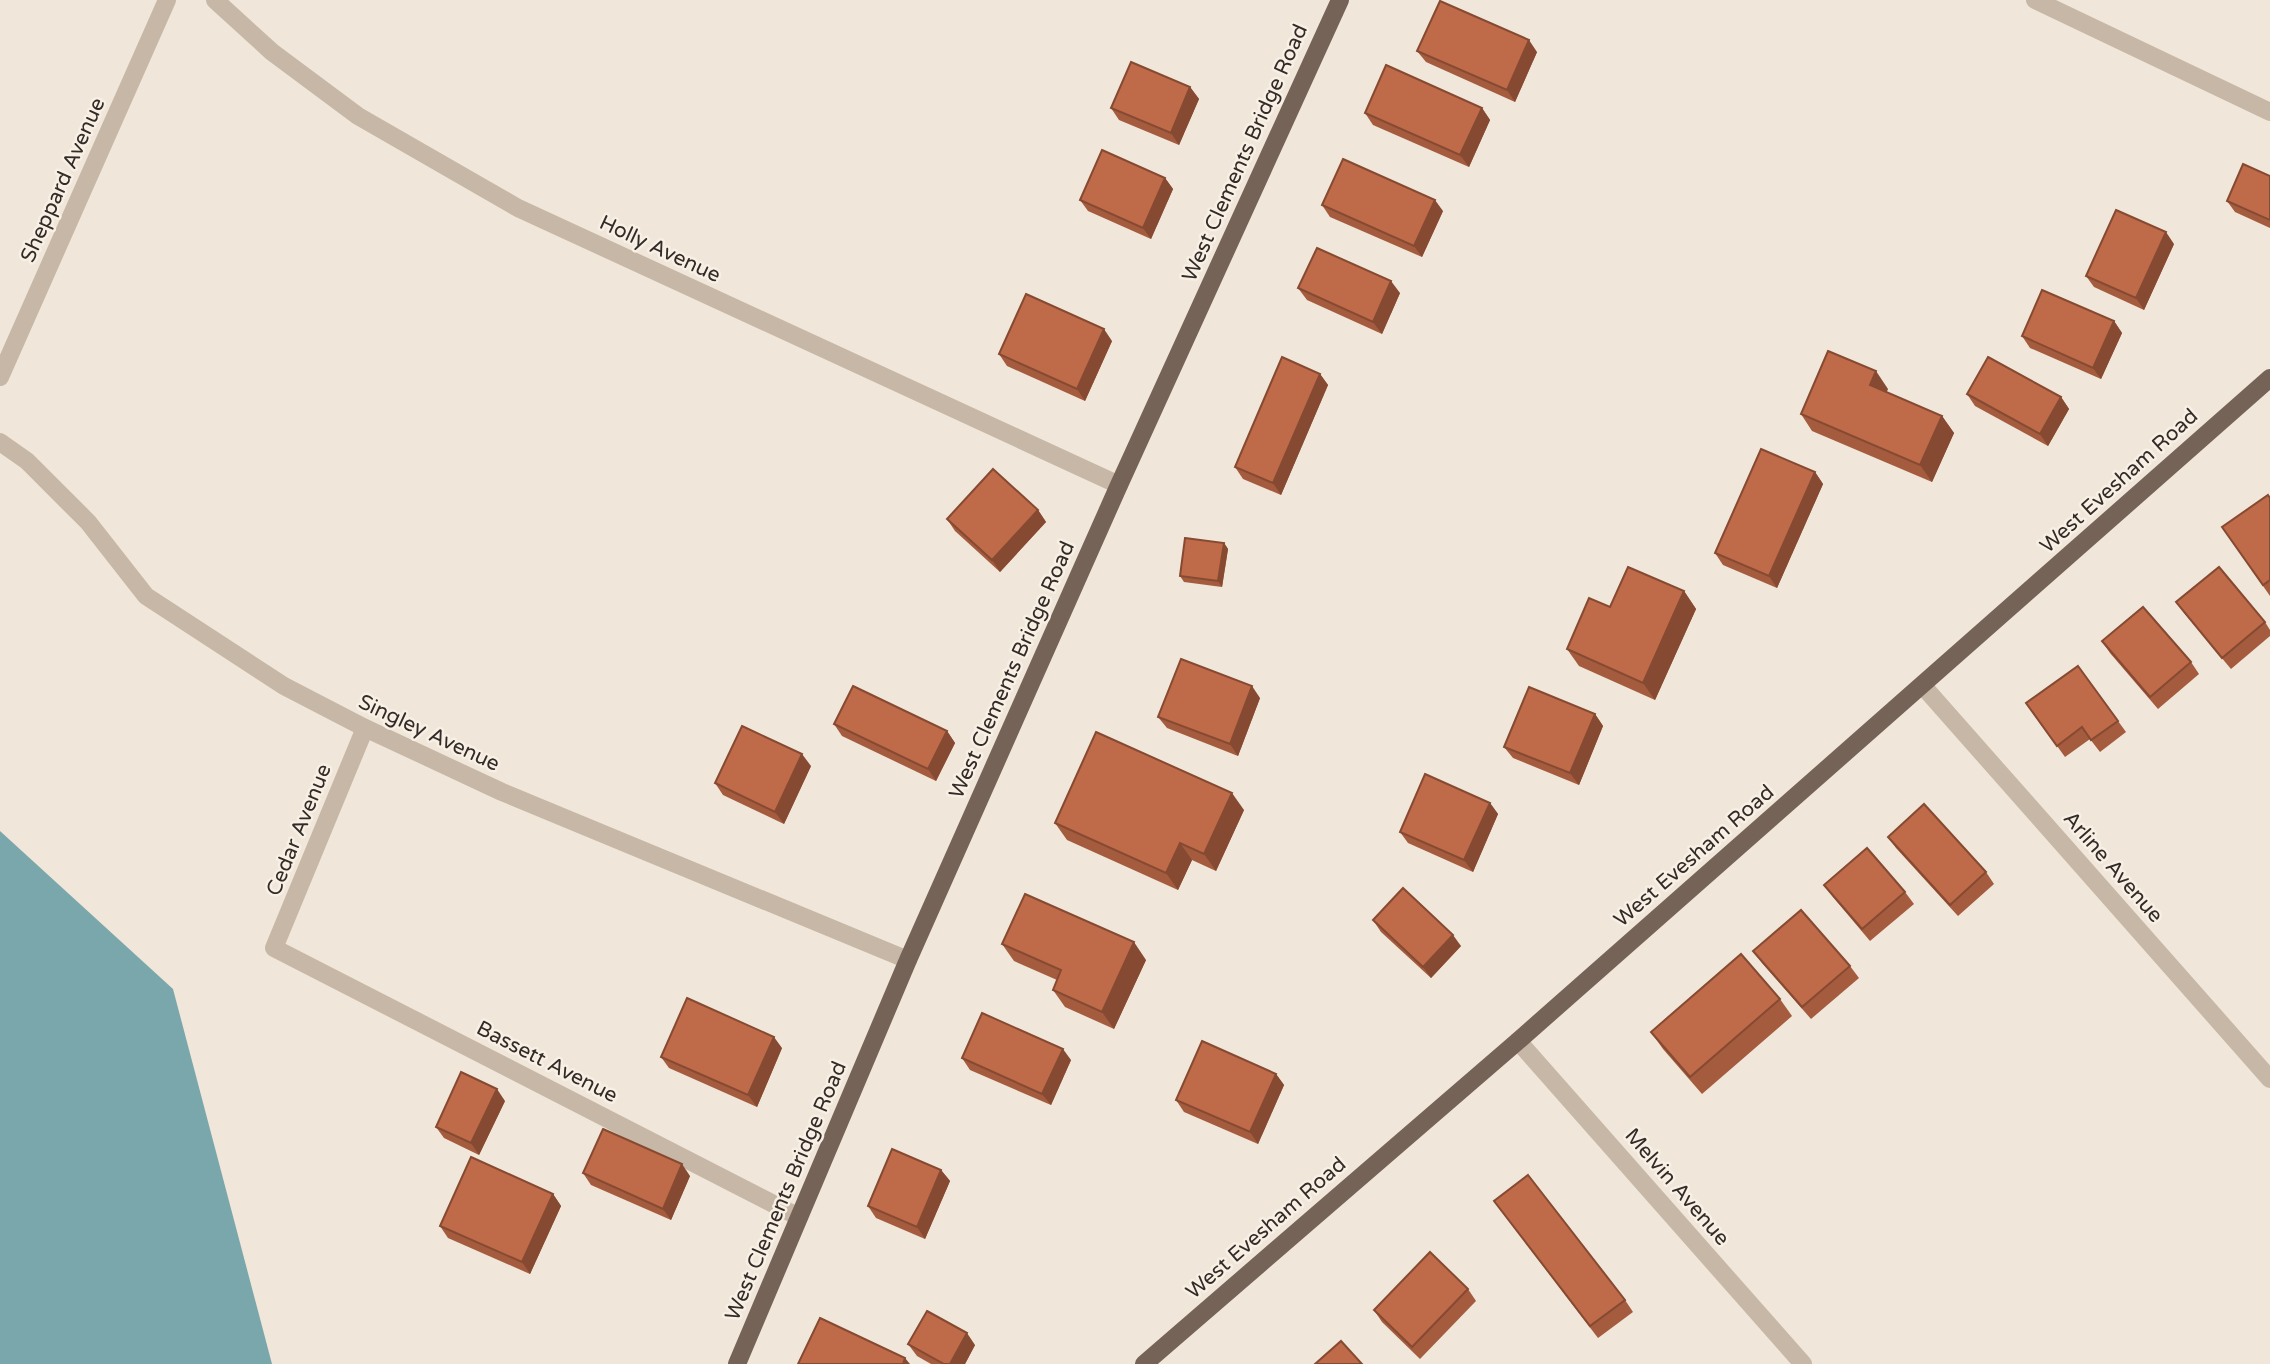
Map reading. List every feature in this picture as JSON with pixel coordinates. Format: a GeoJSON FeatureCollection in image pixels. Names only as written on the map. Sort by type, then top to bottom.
{"type":"FeatureCollection","features":[{"type":"Feature","properties":{"kind":"main road","name":"West Clements Bridge Road"},"geometry":{"type":"LineString","coordinates":[[737,1364],[908,960],[1119,485],[1340,0]]}},
{"type":"Feature","properties":{"kind":"main road","name":"West Evesham Road"},"geometry":{"type":"LineString","coordinates":[[1144,1364],[1518,1041],[2270,378]]}},
{"type":"Feature","properties":{"kind":"street","name":"Sheppard Avenue"},"geometry":{"type":"LineString","coordinates":[[0,377],[167,0]]}},
{"type":"Feature","properties":{"kind":"street","name":"Holly Avenue"},"geometry":{"type":"LineString","coordinates":[[215,0],[272,52],[358,116],[517,208],[1119,485]]}},
{"type":"Feature","properties":{"kind":"street"},"geometry":{"type":"LineString","coordinates":[[2035,0],[2270,111]]}},
{"type":"Feature","properties":{"kind":"street","name":"Singley Avenue"},"geometry":{"type":"LineString","coordinates":[[0,442],[27,461],[88,522],[146,596],[284,687],[502,792],[908,960]]}},
{"type":"Feature","properties":{"kind":"street","name":"Arline Avenue"},"geometry":{"type":"LineString","coordinates":[[1923,686],[2270,1079]]}},
{"type":"Feature","properties":{"kind":"street","name":"Cedar Avenue"},"geometry":{"type":"LineString","coordinates":[[274,948],[365,728]]}},
{"type":"Feature","properties":{"kind":"street","name":"Bassett Avenue"},"geometry":{"type":"LineString","coordinates":[[274,948],[799,1217]]}},
{"type":"Feature","properties":{"kind":"street","name":"Melvin Avenue"},"geometry":{"type":"LineString","coordinates":[[1518,1041],[1803,1364]]}},
{"type":"Feature","properties":{"kind":"water"},"geometry":{"type":"Polygon","coordinates":[[[0,831],[173,989],[272,1364],[0,1364],[0,831]]]}},
{"type":"Feature","properties":{"kind":"building"},"geometry":{"type":"Polygon","coordinates":[[[1440,1],[1529,40],[1507,90],[1417,51],[1440,1]]]}},
{"type":"Feature","properties":{"kind":"building"},"geometry":{"type":"Polygon","coordinates":[[[1131,62],[1190,87],[1171,133],[1111,108],[1131,62]]]}},
{"type":"Feature","properties":{"kind":"building"},"geometry":{"type":"Polygon","coordinates":[[[1386,65],[1482,108],[1460,155],[1365,113],[1386,65]]]}},
{"type":"Feature","properties":{"kind":"building"},"geometry":{"type":"Polygon","coordinates":[[[1102,150],[1165,178],[1143,228],[1080,200],[1102,150]]]}},
{"type":"Feature","properties":{"kind":"building"},"geometry":{"type":"Polygon","coordinates":[[[1343,159],[1435,200],[1414,246],[1322,205],[1343,159]]]}},
{"type":"Feature","properties":{"kind":"building"},"geometry":{"type":"Polygon","coordinates":[[[2243,164],[2270,176],[2270,220],[2227,201],[2243,164]]]}},
{"type":"Feature","properties":{"kind":"building"},"geometry":{"type":"Polygon","coordinates":[[[2116,210],[2166,232],[2136,298],[2086,276],[2116,210]]]}},
{"type":"Feature","properties":{"kind":"building"},"geometry":{"type":"Polygon","coordinates":[[[1317,248],[1391,281],[1373,322],[1298,288],[1317,248]]]}},
{"type":"Feature","properties":{"kind":"building"},"geometry":{"type":"Polygon","coordinates":[[[2042,290],[2114,321],[2093,368],[2022,336],[2042,290]]]}},
{"type":"Feature","properties":{"kind":"building"},"geometry":{"type":"Polygon","coordinates":[[[1026,294],[1104,329],[1077,389],[999,354],[1026,294]]]}},
{"type":"Feature","properties":{"kind":"building"},"geometry":{"type":"Polygon","coordinates":[[[1828,351],[1876,371],[1870,385],[1942,416],[1920,465],[1801,414],[1828,351]]]}},
{"type":"Feature","properties":{"kind":"building"},"geometry":{"type":"Polygon","coordinates":[[[1282,357],[1320,374],[1273,483],[1235,467],[1282,357]]]}},
{"type":"Feature","properties":{"kind":"building"},"geometry":{"type":"Polygon","coordinates":[[[1988,357],[2061,397],[2040,434],[1967,394],[1988,357]]]}},
{"type":"Feature","properties":{"kind":"building"},"geometry":{"type":"Polygon","coordinates":[[[1761,449],[1815,472],[1769,576],[1715,553],[1761,449]]]}},
{"type":"Feature","properties":{"kind":"building"},"geometry":{"type":"Polygon","coordinates":[[[993,469],[1038,510],[992,560],[947,519],[993,469]]]}},
{"type":"Feature","properties":{"kind":"building"},"geometry":{"type":"Polygon","coordinates":[[[2268,495],[2270,580],[2263,585],[2222,527],[2268,495]]]}},
{"type":"Feature","properties":{"kind":"building"},"geometry":{"type":"Polygon","coordinates":[[[1185,538],[1224,543],[1218,581],[1180,576],[1185,538]]]}},
{"type":"Feature","properties":{"kind":"building"},"geometry":{"type":"Polygon","coordinates":[[[1628,567],[1684,591],[1643,683],[1567,649],[1589,598],[1610,607],[1628,567]]]}},
{"type":"Feature","properties":{"kind":"building"},"geometry":{"type":"Polygon","coordinates":[[[2219,567],[2265,622],[2222,658],[2176,602],[2219,567]]]}},
{"type":"Feature","properties":{"kind":"building"},"geometry":{"type":"Polygon","coordinates":[[[2143,607],[2191,662],[2150,697],[2102,641],[2143,607]]]}},
{"type":"Feature","properties":{"kind":"building"},"geometry":{"type":"Polygon","coordinates":[[[1181,659],[1252,686],[1230,744],[1158,717],[1181,659]]]}},
{"type":"Feature","properties":{"kind":"building"},"geometry":{"type":"Polygon","coordinates":[[[2078,666],[2118,721],[2091,740],[2082,727],[2057,746],[2026,703],[2078,666]]]}},
{"type":"Feature","properties":{"kind":"building"},"geometry":{"type":"Polygon","coordinates":[[[853,686],[947,731],[928,769],[834,724],[853,686]]]}},
{"type":"Feature","properties":{"kind":"building"},"geometry":{"type":"Polygon","coordinates":[[[1529,687],[1595,714],[1570,773],[1504,747],[1529,687]]]}},
{"type":"Feature","properties":{"kind":"building"},"geometry":{"type":"Polygon","coordinates":[[[742,726],[802,754],[775,812],[715,783],[742,726]]]}},
{"type":"Feature","properties":{"kind":"building"},"geometry":{"type":"Polygon","coordinates":[[[1096,732],[1232,793],[1204,854],[1180,843],[1166,873],[1055,823],[1096,732]]]}},
{"type":"Feature","properties":{"kind":"building"},"geometry":{"type":"Polygon","coordinates":[[[1425,774],[1490,803],[1464,860],[1400,832],[1425,774]]]}},
{"type":"Feature","properties":{"kind":"building"},"geometry":{"type":"Polygon","coordinates":[[[1924,804],[1986,872],[1950,905],[1888,837],[1924,804]]]}},
{"type":"Feature","properties":{"kind":"building"},"geometry":{"type":"Polygon","coordinates":[[[1867,848],[1905,892],[1862,929],[1824,885],[1867,848]]]}},
{"type":"Feature","properties":{"kind":"building"},"geometry":{"type":"Polygon","coordinates":[[[1403,888],[1453,935],[1423,967],[1373,920],[1403,888]]]}},
{"type":"Feature","properties":{"kind":"building"},"geometry":{"type":"Polygon","coordinates":[[[1025,894],[1134,942],[1102,1012],[1053,990],[1061,970],[1002,944],[1025,894]]]}},
{"type":"Feature","properties":{"kind":"building"},"geometry":{"type":"Polygon","coordinates":[[[1801,910],[1850,966],[1802,1007],[1753,951],[1801,910]]]}},
{"type":"Feature","properties":{"kind":"building"},"geometry":{"type":"Polygon","coordinates":[[[1741,954],[1780,999],[1690,1077],[1651,1032],[1741,954]]]}},
{"type":"Feature","properties":{"kind":"building"},"geometry":{"type":"Polygon","coordinates":[[[687,998],[774,1037],[748,1095],[661,1057],[687,998]]]}},
{"type":"Feature","properties":{"kind":"building"},"geometry":{"type":"Polygon","coordinates":[[[982,1013],[1063,1049],[1042,1094],[962,1058],[982,1013]]]}},
{"type":"Feature","properties":{"kind":"building"},"geometry":{"type":"Polygon","coordinates":[[[1202,1041],[1276,1074],[1250,1132],[1176,1100],[1202,1041]]]}},
{"type":"Feature","properties":{"kind":"building"},"geometry":{"type":"Polygon","coordinates":[[[461,1072],[497,1089],[471,1143],[436,1127],[461,1072]]]}},
{"type":"Feature","properties":{"kind":"building"},"geometry":{"type":"Polygon","coordinates":[[[603,1129],[682,1164],[663,1209],[583,1173],[603,1129]]]}},
{"type":"Feature","properties":{"kind":"building"},"geometry":{"type":"Polygon","coordinates":[[[892,1149],[941,1170],[917,1227],[868,1206],[892,1149]]]}},
{"type":"Feature","properties":{"kind":"building"},"geometry":{"type":"Polygon","coordinates":[[[471,1157],[553,1194],[522,1262],[440,1226],[471,1157]]]}},
{"type":"Feature","properties":{"kind":"building"},"geometry":{"type":"Polygon","coordinates":[[[1528,1175],[1625,1300],[1590,1326],[1494,1201],[1528,1175]]]}},
{"type":"Feature","properties":{"kind":"building"},"geometry":{"type":"Polygon","coordinates":[[[1430,1252],[1468,1289],[1412,1347],[1374,1310],[1430,1252]]]}},
{"type":"Feature","properties":{"kind":"building"},"geometry":{"type":"Polygon","coordinates":[[[927,1311],[967,1333],[950,1364],[944,1364],[908,1344],[927,1311]]]}},
{"type":"Feature","properties":{"kind":"building"},"geometry":{"type":"Polygon","coordinates":[[[820,1318],[905,1358],[903,1364],[798,1364],[820,1318]]]}},
{"type":"Feature","properties":{"kind":"building"},"geometry":{"type":"Polygon","coordinates":[[[1341,1341],[1362,1364],[1315,1364],[1341,1341]]]}}]}
